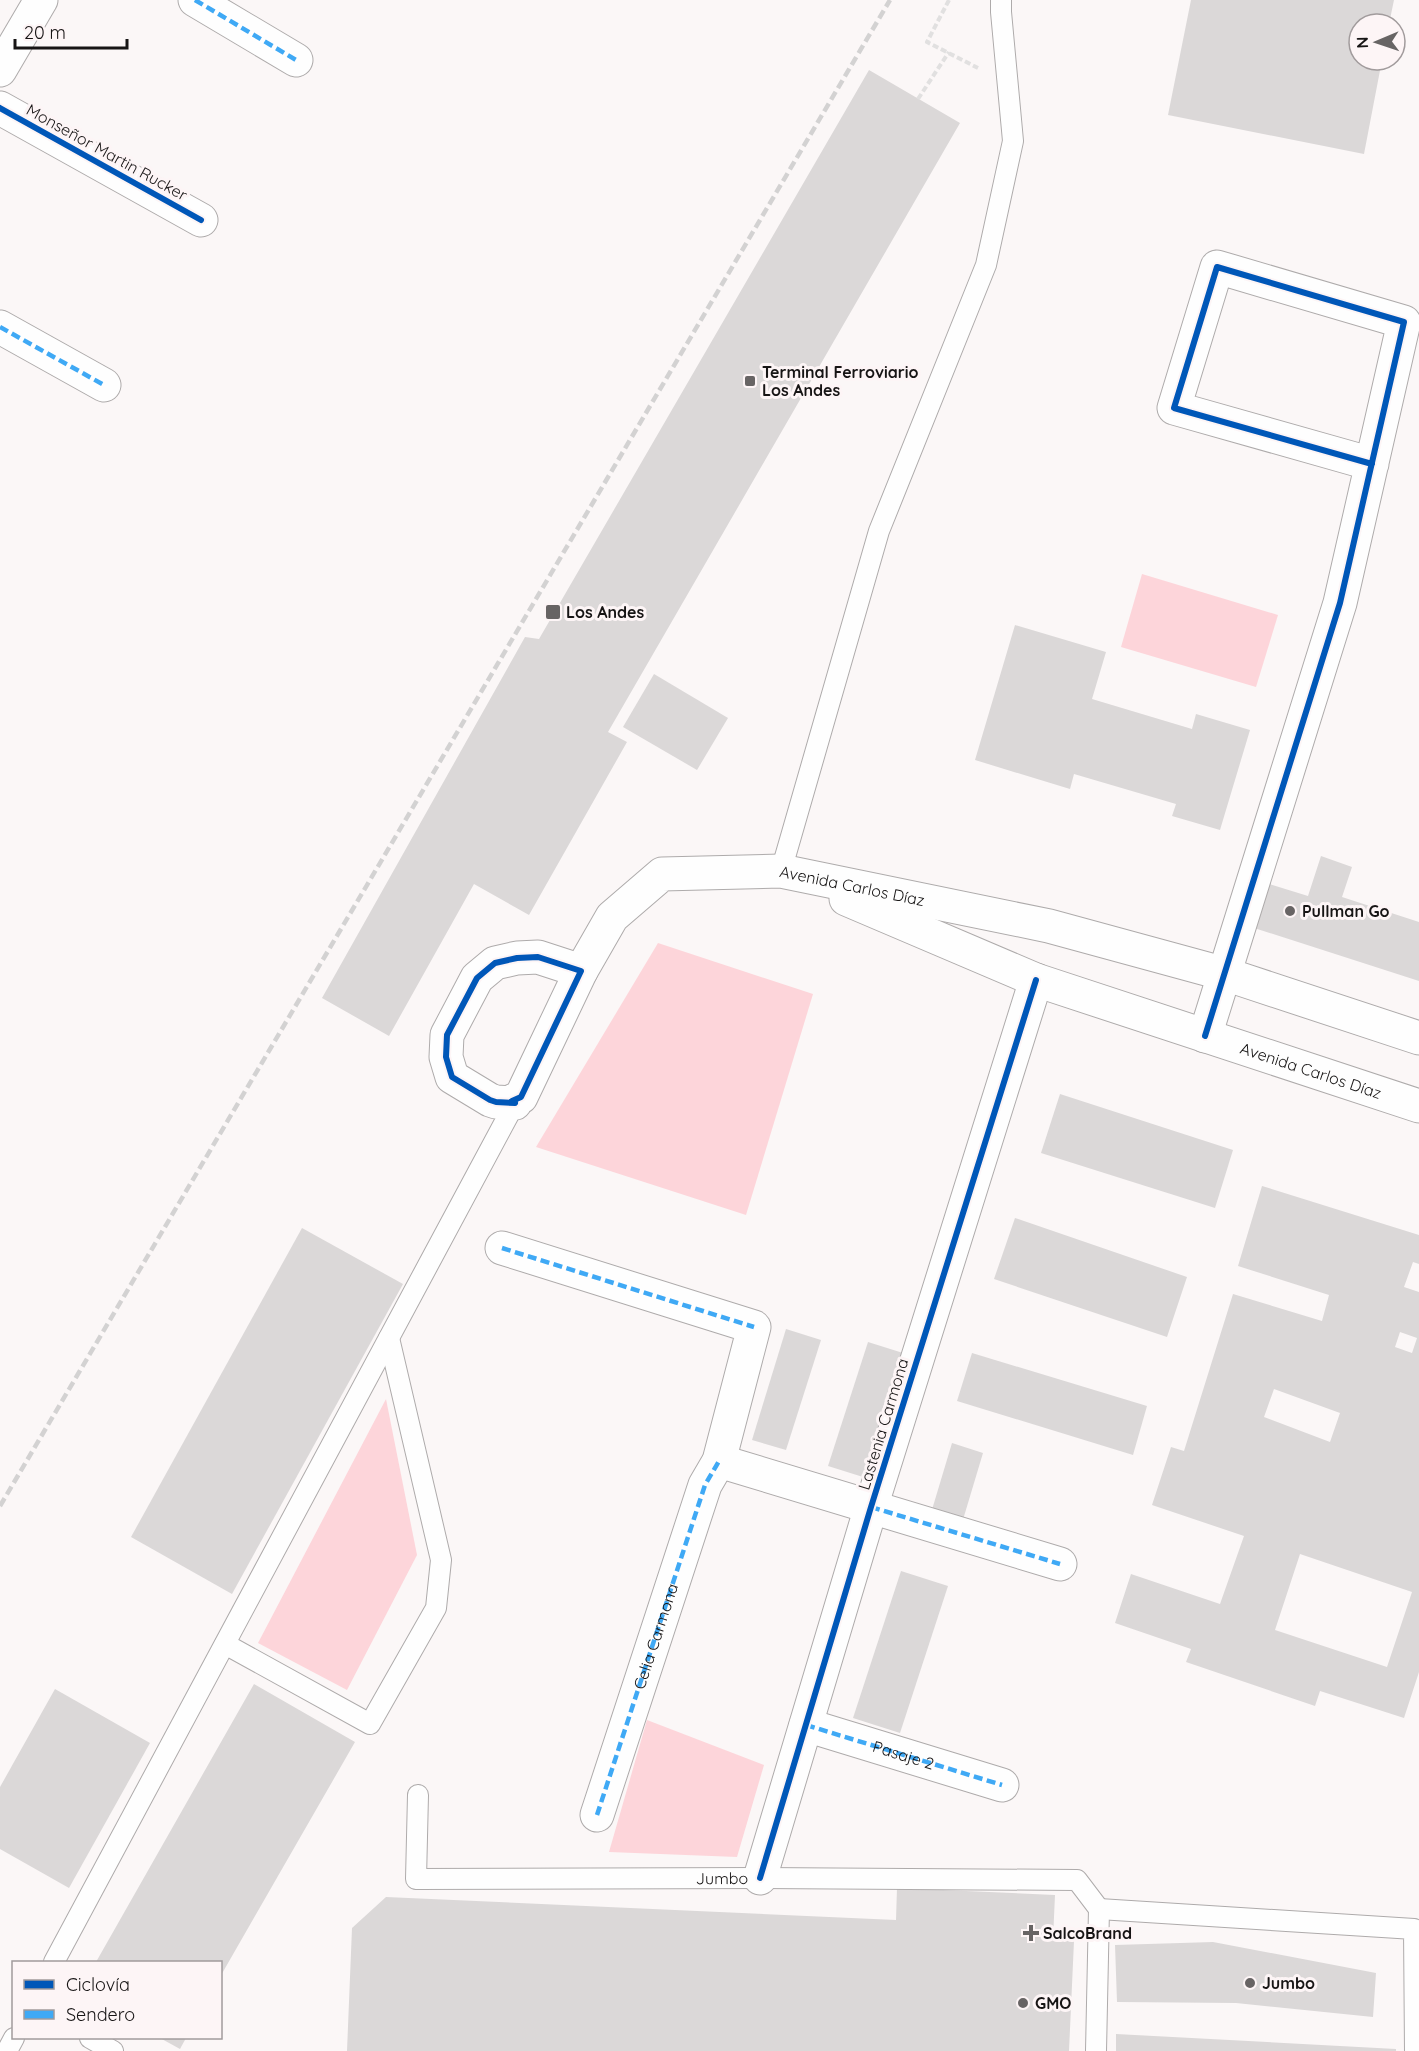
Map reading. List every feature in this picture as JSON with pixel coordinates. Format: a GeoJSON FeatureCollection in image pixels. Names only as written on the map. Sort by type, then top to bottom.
{"type":"FeatureCollection","features":[{"type":"Feature","properties":{"kind":"street"},"geometry":{"type":"LineString","coordinates":[[0,70],[41,0]]}},
{"type":"Feature","properties":{"kind":"street"},"geometry":{"type":"LineString","coordinates":[[195,0],[297,60]]}},
{"type":"Feature","properties":{"kind":"street","name":"Monseñor Martin Rucker"},"geometry":{"type":"LineString","coordinates":[[0,108],[201,220]]}},
{"type":"Feature","properties":{"kind":"street"},"geometry":{"type":"LineString","coordinates":[[1205,1036],[1340,603],[1372,464],[1404,322],[1217,267],[1174,408],[1372,464]]}},
{"type":"Feature","properties":{"kind":"street"},"geometry":{"type":"LineString","coordinates":[[0,327],[104,385]]}},
{"type":"Feature","properties":{"kind":"street"},"geometry":{"type":"LineString","coordinates":[[581,971],[538,957],[517,958],[495,963],[477,978],[447,1035],[446,1057],[452,1077],[489,1100],[515,1103],[512,1101],[521,1097],[581,971],[612,917],[662,874],[780,871]]}},
{"type":"Feature","properties":{"kind":"street","name":"Avenida Carlos Díaz"},"geometry":{"type":"LineString","coordinates":[[780,871],[1050,926],[1225,974],[1419,1038]]}},
{"type":"Feature","properties":{"kind":"street","name":"Avenida Carlos Díaz"},"geometry":{"type":"LineString","coordinates":[[780,871],[1036,980],[1419,1106]]}},
{"type":"Feature","properties":{"kind":"street","name":"Lastenia Carmona"},"geometry":{"type":"LineString","coordinates":[[760,1878],[871,1507],[1036,980]]}},
{"type":"Feature","properties":{"kind":"street","name":"Celia Carmona"},"geometry":{"type":"LineString","coordinates":[[502,1248],[754,1327],[719,1461],[705,1485],[597,1815]]}},
{"type":"Feature","properties":{"kind":"street"},"geometry":{"type":"LineString","coordinates":[[719,1461],[1060,1564]]}},
{"type":"Feature","properties":{"kind":"street","name":"Pasaje 2"},"geometry":{"type":"LineString","coordinates":[[806,1725],[1002,1785]]}},
{"type":"Feature","properties":{"kind":"lane"},"geometry":{"type":"LineString","coordinates":[[780,871],[879,531],[986,265],[1013,141],[1001,12],[1002,0]]}},
{"type":"Feature","properties":{"kind":"lane"},"geometry":{"type":"LineString","coordinates":[[55,1961],[515,1103]]}},
{"type":"Feature","properties":{"kind":"lane"},"geometry":{"type":"LineString","coordinates":[[225,1644],[370,1724],[436,1608],[441,1560],[389,1338]]}},
{"type":"Feature","properties":{"kind":"lane","name":"Jumbo"},"geometry":{"type":"LineString","coordinates":[[418,1795],[416,1879],[1077,1880],[1099,1909]]}},
{"type":"Feature","properties":{"kind":"lane"},"geometry":{"type":"LineString","coordinates":[[1096,2051],[1099,1909],[1414,1929],[1417,1978],[1415,2051]]}},
{"type":"Feature","properties":{"kind":"lane"},"geometry":{"type":"LineString","coordinates":[[93,2039],[113,2051]]}},
{"type":"Feature","properties":{"kind":"path"},"geometry":{"type":"LineString","coordinates":[[949,0],[927,42],[1008,84]]}},
{"type":"Feature","properties":{"kind":"path"},"geometry":{"type":"LineString","coordinates":[[918,99],[949,52]]}},
{"type":"Feature","properties":{"kind":"shaded area"},"geometry":{"type":"Polygon","coordinates":[[[1142,574],[1278,615],[1256,687],[1121,647],[1142,574]]]}},
{"type":"Feature","properties":{"kind":"shaded area"},"geometry":{"type":"Polygon","coordinates":[[[658,943],[813,994],[746,1215],[536,1147],[658,943]]]}},
{"type":"Feature","properties":{"kind":"shaded area"},"geometry":{"type":"Polygon","coordinates":[[[386,1399],[417,1555],[347,1690],[258,1643],[386,1399]]]}},
{"type":"Feature","properties":{"kind":"shaded area"},"geometry":{"type":"Polygon","coordinates":[[[647,1720],[764,1765],[737,1857],[609,1852],[647,1720]]]}},
{"type":"Feature","properties":{"kind":"building"},"geometry":{"type":"Polygon","coordinates":[[[1191,0],[1394,0],[1392,12],[1347,12],[1347,72],[1380,72],[1364,154],[1168,115],[1191,0]]]}},
{"type":"Feature","properties":{"kind":"building"},"geometry":{"type":"Polygon","coordinates":[[[869,70],[960,123],[608,732],[627,742],[529,915],[474,884],[389,1036],[322,998],[525,637],[539,639],[869,70]]]}},
{"type":"Feature","properties":{"kind":"building"},"geometry":{"type":"Polygon","coordinates":[[[1015,625],[1106,652],[1092,699],[1192,729],[1196,714],[1250,730],[1220,830],[1172,816],[1176,804],[1074,774],[1070,789],[975,760],[1015,625]]]}},
{"type":"Feature","properties":{"kind":"building"},"geometry":{"type":"Polygon","coordinates":[[[654,674],[728,718],[697,770],[623,727],[654,674]]]}},
{"type":"Feature","properties":{"kind":"building"},"geometry":{"type":"Polygon","coordinates":[[[1321,856],[1352,867],[1342,897],[1419,922],[1419,981],[1251,927],[1266,883],[1308,896],[1321,856]]]}},
{"type":"Feature","properties":{"kind":"building"},"geometry":{"type":"Polygon","coordinates":[[[1060,1094],[1233,1150],[1215,1208],[1041,1153],[1060,1094]]]}},
{"type":"Feature","properties":{"kind":"building"},"geometry":{"type":"Polygon","coordinates":[[[1262,1186],[1419,1235],[1419,1264],[1413,1262],[1404,1287],[1419,1292],[1419,1672],[1404,1718],[1320,1691],[1315,1706],[1186,1662],[1191,1649],[1115,1623],[1131,1574],[1220,1604],[1244,1536],[1152,1505],[1171,1447],[1184,1451],[1233,1294],[1322,1321],[1329,1295],[1238,1266],[1262,1186]],[[1400,1332],[1395,1347],[1412,1353],[1417,1338],[1400,1332]],[[1274,1389],[1264,1417],[1330,1442],[1340,1413],[1274,1389]],[[1300,1554],[1275,1630],[1387,1667],[1412,1592],[1300,1554]]]}},
{"type":"Feature","properties":{"kind":"building"},"geometry":{"type":"Polygon","coordinates":[[[1015,1218],[1187,1277],[1167,1337],[994,1279],[1015,1218]]]}},
{"type":"Feature","properties":{"kind":"building"},"geometry":{"type":"Polygon","coordinates":[[[302,1228],[403,1284],[232,1594],[131,1537],[302,1228]]]}},
{"type":"Feature","properties":{"kind":"building"},"geometry":{"type":"Polygon","coordinates":[[[786,1329],[821,1340],[786,1450],[752,1440],[786,1329]]]}},
{"type":"Feature","properties":{"kind":"building"},"geometry":{"type":"Polygon","coordinates":[[[868,1342],[903,1353],[863,1477],[828,1466],[868,1342]]]}},
{"type":"Feature","properties":{"kind":"building"},"geometry":{"type":"Polygon","coordinates":[[[972,1353],[1147,1406],[1133,1455],[957,1401],[972,1353]]]}},
{"type":"Feature","properties":{"kind":"building"},"geometry":{"type":"Polygon","coordinates":[[[952,1443],[983,1453],[962,1523],[931,1513],[952,1443]]]}},
{"type":"Feature","properties":{"kind":"building"},"geometry":{"type":"Polygon","coordinates":[[[901,1571],[948,1586],[900,1733],[853,1718],[901,1571]]]}},
{"type":"Feature","properties":{"kind":"building"},"geometry":{"type":"Polygon","coordinates":[[[254,1684],[355,1742],[222,1974],[222,1961],[97,1961],[254,1684]]]}},
{"type":"Feature","properties":{"kind":"building"},"geometry":{"type":"Polygon","coordinates":[[[55,1689],[150,1743],[69,1888],[0,1849],[0,1787],[55,1689]]]}},
{"type":"Feature","properties":{"kind":"building"},"geometry":{"type":"Polygon","coordinates":[[[897,1888],[1055,1895],[1053,1939],[1074,1941],[1069,2051],[347,2051],[352,1928],[386,1897],[896,1920],[897,1888]]]}},
{"type":"Feature","properties":{"kind":"building"},"geometry":{"type":"Polygon","coordinates":[[[1213,1942],[1376,1973],[1373,2017],[1236,2003],[1117,2002],[1115,1945],[1213,1942]]]}},
{"type":"Feature","properties":{"kind":"building"},"geometry":{"type":"Polygon","coordinates":[[[1116,2034],[1396,2049],[1396,2051],[1116,2051],[1116,2034]]]}},
{"type":"Feature","properties":{"kind":"building"},"geometry":{"type":"Polygon","coordinates":[[[162,2039],[185,2039],[180,2049],[162,2039]]]}},
{"type":"Feature","properties":{"kind":"railway"},"geometry":{"type":"LineString","coordinates":[[0,1506],[890,0]]}},
{"type":"Feature","properties":{"kind":"marked path"},"geometry":{"type":"LineString","coordinates":[[195,0],[296,60]]}},
{"type":"Feature","properties":{"kind":"marked path"},"geometry":{"type":"LineString","coordinates":[[0,327],[104,385]]}},
{"type":"Feature","properties":{"kind":"marked path"},"geometry":{"type":"LineString","coordinates":[[502,1248],[754,1327]]}},
{"type":"Feature","properties":{"kind":"marked path"},"geometry":{"type":"LineString","coordinates":[[597,1815],[705,1485],[719,1461]]}},
{"type":"Feature","properties":{"kind":"marked path"},"geometry":{"type":"LineString","coordinates":[[871,1507],[1060,1564]]}},
{"type":"Feature","properties":{"kind":"marked path"},"geometry":{"type":"LineString","coordinates":[[806,1725],[1002,1785]]}},
{"type":"Feature","properties":{"kind":"cycle path"},"geometry":{"type":"LineString","coordinates":[[0,108],[201,220]]}},
{"type":"Feature","properties":{"kind":"cycle path"},"geometry":{"type":"LineString","coordinates":[[1205,1036],[1340,603],[1404,322],[1217,267],[1174,408],[1372,464]]}},
{"type":"Feature","properties":{"kind":"cycle path"},"geometry":{"type":"LineString","coordinates":[[538,957],[581,971],[521,1097],[512,1101],[515,1103],[496,1102],[452,1077],[446,1057],[447,1035],[477,978],[495,963],[517,958],[538,957]]}},
{"type":"Feature","properties":{"kind":"cycle path"},"geometry":{"type":"LineString","coordinates":[[760,1878],[871,1507],[1036,980]]}},
{"type":"Feature","properties":{"kind":"place","name":"Terminal Ferroviario Los Andes"},"geometry":{"type":"Point","coordinates":[750,381]}},
{"type":"Feature","properties":{"kind":"place","name":"Los Andes"},"geometry":{"type":"Point","coordinates":[553,612]}},
{"type":"Feature","properties":{"kind":"place","name":"Pullman Go"},"geometry":{"type":"Point","coordinates":[1290,911]}},
{"type":"Feature","properties":{"kind":"place","name":"SalcoBrand"},"geometry":{"type":"Point","coordinates":[1031,1933]}},
{"type":"Feature","properties":{"kind":"place","name":"Jumbo"},"geometry":{"type":"Point","coordinates":[1250,1983]}},
{"type":"Feature","properties":{"kind":"place","name":"GMO"},"geometry":{"type":"Point","coordinates":[1023,2003]}}]}
